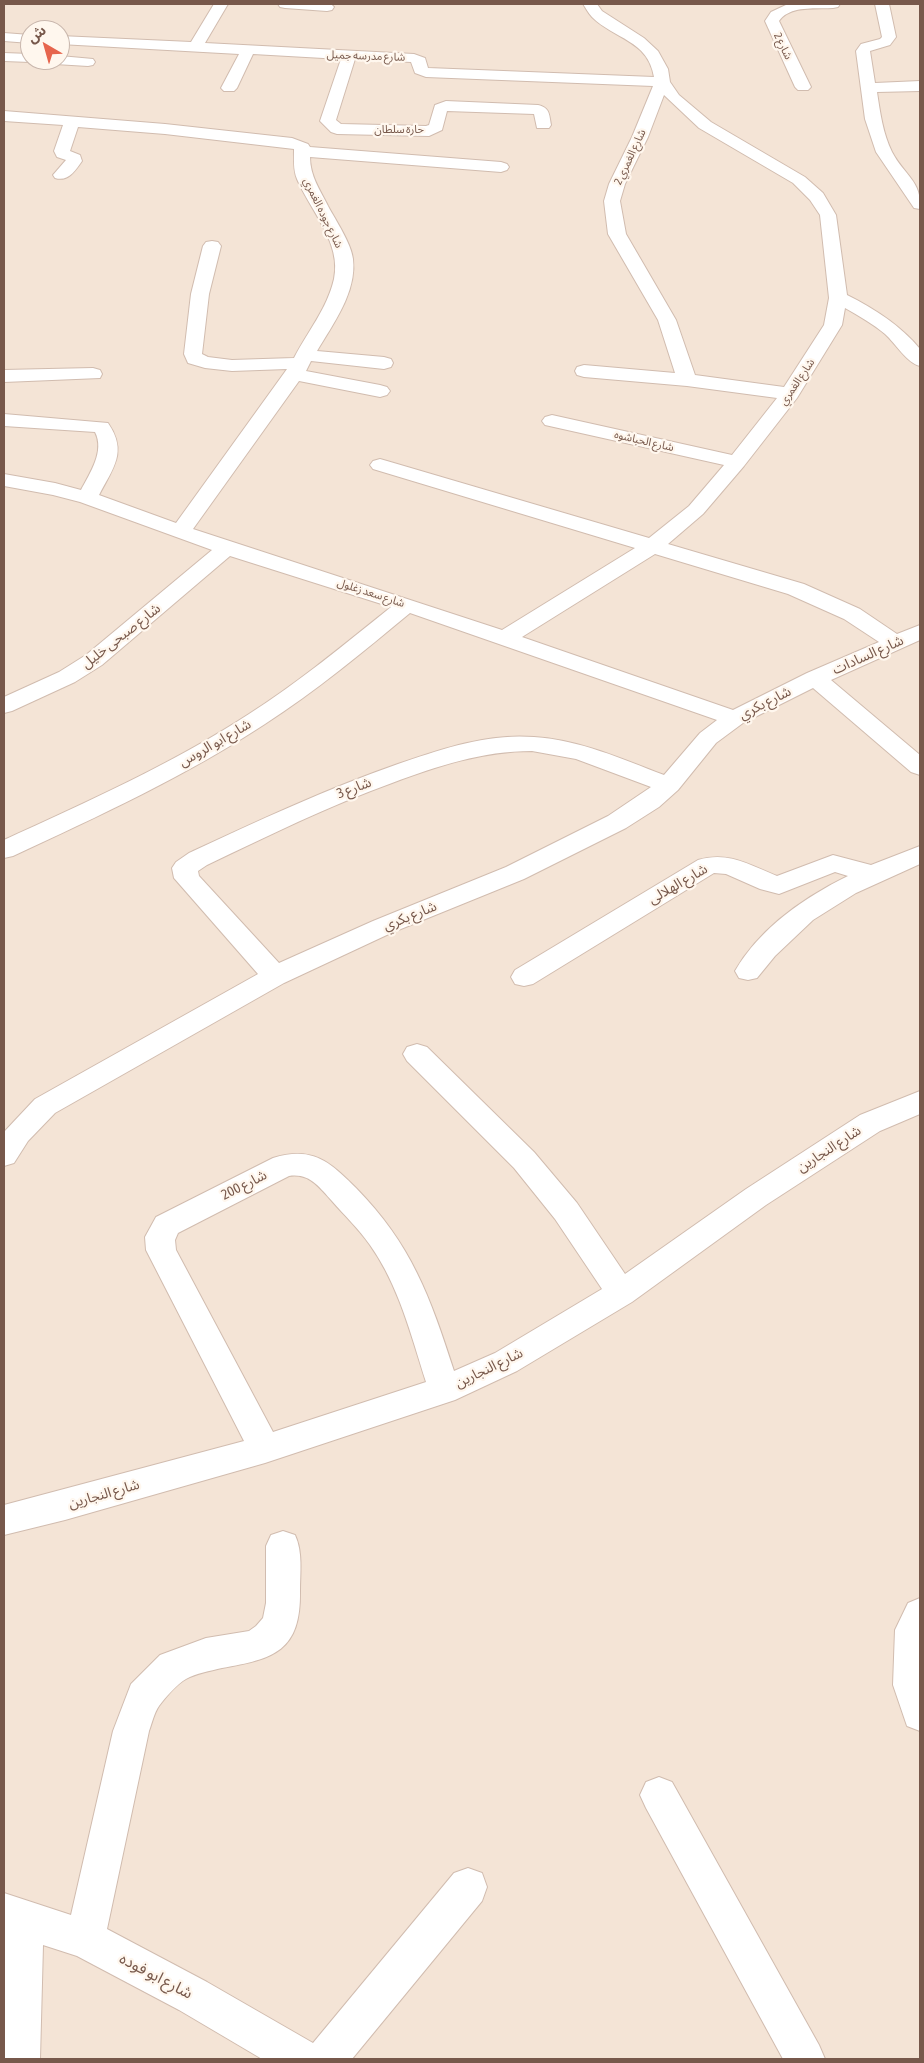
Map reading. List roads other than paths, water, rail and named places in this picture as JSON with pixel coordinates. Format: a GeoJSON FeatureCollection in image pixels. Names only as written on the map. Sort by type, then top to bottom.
{"type":"FeatureCollection","features":[{"type":"Feature","properties":{"kind":"street"},"geometry":{"type":"LineString","coordinates":[[195,48],[221,4]]}},
{"type":"Feature","properties":{"kind":"street"},"geometry":{"type":"LineString","coordinates":[[285,4],[327,7]]}},
{"type":"Feature","properties":{"kind":"street"},"geometry":{"type":"LineString","coordinates":[[590,4],[597,14],[639,40],[653,54],[660,69],[662,82]]}},
{"type":"Feature","properties":{"kind":"street"},"geometry":{"type":"LineString","coordinates":[[785,7],[833,4]]}},
{"type":"Feature","properties":{"kind":"street"},"geometry":{"type":"LineString","coordinates":[[882,4],[889,36],[886,42],[866,47],[863,51],[873,118],[884,152],[920,204]]}},
{"type":"Feature","properties":{"kind":"street","name":"شارع 2"},"geometry":{"type":"LineString","coordinates":[[785,7],[772,21],[803,87]]}},
{"type":"Feature","properties":{"kind":"street"},"geometry":{"type":"LineString","coordinates":[[4,38],[20,39]]}},
{"type":"Feature","properties":{"kind":"street","name":"شارع مدرسه جميل"},"geometry":{"type":"LineString","coordinates":[[70,41],[414,58],[420,61],[420,70],[426,72],[662,82]]}},
{"type":"Feature","properties":{"kind":"street"},"geometry":{"type":"LineString","coordinates":[[229,88],[248,50]]}},
{"type":"Feature","properties":{"kind":"street","name":"حارة سلطان"},"geometry":{"type":"LineString","coordinates":[[349,56],[328,121],[337,129],[429,130],[436,127],[440,108],[446,106],[541,111],[543,125]]}},
{"type":"Feature","properties":{"kind":"street"},"geometry":{"type":"LineString","coordinates":[[4,57],[20,58]]}},
{"type":"Feature","properties":{"kind":"street"},"geometry":{"type":"LineString","coordinates":[[70,61],[88,62]]}},
{"type":"Feature","properties":{"kind":"street","name":"شارع الغمري"},"geometry":{"type":"LineString","coordinates":[[505,638],[654,545],[696,510],[737,462],[790,394],[833,325],[838,298],[828,215],[817,197],[799,180],[726,138],[699,120],[674,98],[662,82]]}},
{"type":"Feature","properties":{"kind":"street","name":"شارع الغمري 2"},"geometry":{"type":"LineString","coordinates":[[662,82],[640,136],[617,184],[612,202],[617,234],[667,320],[687,380]]}},
{"type":"Feature","properties":{"kind":"street"},"geometry":{"type":"LineString","coordinates":[[868,88],[920,86]]}},
{"type":"Feature","properties":{"kind":"street"},"geometry":{"type":"LineString","coordinates":[[4,116],[165,129],[292,143],[302,147],[301,151],[501,167]]}},
{"type":"Feature","properties":{"kind":"street"},"geometry":{"type":"LineString","coordinates":[[61,175],[74,161],[74,158],[62,154],[72,121]]}},
{"type":"Feature","properties":{"kind":"street","name":"شارع جوده الغمري"},"geometry":{"type":"LineString","coordinates":[[181,531],[300,364],[334,309],[343,278],[344,258],[304,178],[301,151]]}},
{"type":"Feature","properties":{"kind":"street"},"geometry":{"type":"LineString","coordinates":[[212,246],[200,294],[193,354],[195,359],[204,363],[222,365],[384,364]]}},
{"type":"Feature","properties":{"kind":"street"},"geometry":{"type":"LineString","coordinates":[[838,298],[878,318],[913,342],[920,360]]}},
{"type":"Feature","properties":{"kind":"street"},"geometry":{"type":"LineString","coordinates":[[300,364],[380,391]]}},
{"type":"Feature","properties":{"kind":"street"},"geometry":{"type":"LineString","coordinates":[[584,371],[687,380],[790,394]]}},
{"type":"Feature","properties":{"kind":"street"},"geometry":{"type":"LineString","coordinates":[[4,376],[93,374]]}},
{"type":"Feature","properties":{"kind":"street"},"geometry":{"type":"LineString","coordinates":[[4,420],[101,427],[106,432],[109,441],[107,458],[87,498]]}},
{"type":"Feature","properties":{"kind":"street","name":"شارع الحباشوه"},"geometry":{"type":"LineString","coordinates":[[552,421],[737,462]]}},
{"type":"Feature","properties":{"kind":"street"},"geometry":{"type":"LineString","coordinates":[[380,465],[654,545],[796,589],[852,614],[894,642]]}},
{"type":"Feature","properties":{"kind":"street","name":"شارع سعد زغلول"},"geometry":{"type":"LineString","coordinates":[[4,480],[55,489],[87,498],[227,548],[407,605],[735,718]]}},
{"type":"Feature","properties":{"kind":"street","name":"شارع صبحى خليل"},"geometry":{"type":"LineString","coordinates":[[4,706],[67,677],[94,660],[227,548]]}},
{"type":"Feature","properties":{"kind":"street","name":"شارع ابو الروس"},"geometry":{"type":"LineString","coordinates":[[4,850],[108,802],[226,739],[315,678],[407,605]]}},
{"type":"Feature","properties":{"kind":"street","name":"شارع السادات"},"geometry":{"type":"LineString","coordinates":[[815,678],[920,632]]}},
{"type":"Feature","properties":{"kind":"street"},"geometry":{"type":"LineString","coordinates":[[815,678],[920,766]]}},
{"type":"Feature","properties":{"kind":"street","name":"شارع بكري"},"geometry":{"type":"LineString","coordinates":[[4,1155],[18,1134],[45,1106],[275,976],[382,927],[515,873],[617,822],[650,801],[669,785],[708,738],[735,718],[815,678]]}},
{"type":"Feature","properties":{"kind":"street","name":"شارع 3"},"geometry":{"type":"LineString","coordinates":[[275,976],[187,878],[185,868],[198,859],[231,843],[345,791],[452,754],[491,746],[532,744],[572,750],[669,785]]}},
{"type":"Feature","properties":{"kind":"street"},"geometry":{"type":"LineString","coordinates":[[748,971],[764,948],[808,910],[872,874],[920,854]]}},
{"type":"Feature","properties":{"kind":"street","name":"شارع الهلالى"},"geometry":{"type":"LineString","coordinates":[[524,977],[707,866],[718,863],[727,865],[779,885],[833,863],[872,874]]}},
{"type":"Feature","properties":{"kind":"street"},"geometry":{"type":"LineString","coordinates":[[417,1054],[524,1160],[566,1211],[621,1292]]}},
{"type":"Feature","properties":{"kind":"street","name":"شارع النجارين"},"geometry":{"type":"LineString","coordinates":[[4,1520],[65,1505],[265,1449],[444,1390],[506,1362],[621,1292],[756,1196],[854,1133],[870,1123],[920,1102]]}},
{"type":"Feature","properties":{"kind":"street","name":"شارع 200"},"geometry":{"type":"LineString","coordinates":[[265,1449],[161,1250],[159,1241],[160,1233],[167,1225],[283,1166],[301,1163],[318,1169],[365,1217],[384,1241],[405,1278],[444,1390]]}},
{"type":"Feature","properties":{"kind":"street"},"geometry":{"type":"LineString","coordinates":[[85,1939],[131,1731],[144,1696],[173,1667],[206,1655],[254,1646],[269,1638],[280,1624],[283,1603],[283,1546]]}},
{"type":"Feature","properties":{"kind":"street"},"geometry":{"type":"LineString","coordinates":[[920,1614],[913,1630],[911,1685],[920,1714]]}},
{"type":"Feature","properties":{"kind":"street"},"geometry":{"type":"LineString","coordinates":[[658,1794],[805,2059]]}},
{"type":"Feature","properties":{"kind":"street"},"geometry":{"type":"LineString","coordinates":[[326,2059],[468,1886]]}},
{"type":"Feature","properties":{"kind":"street"},"geometry":{"type":"LineString","coordinates":[[14,1915],[20,2059]]}},
{"type":"Feature","properties":{"kind":"street","name":"شارع ابو فوده"},"geometry":{"type":"LineString","coordinates":[[14,1915],[85,1939],[193,1996],[300,2059]]}}]}
